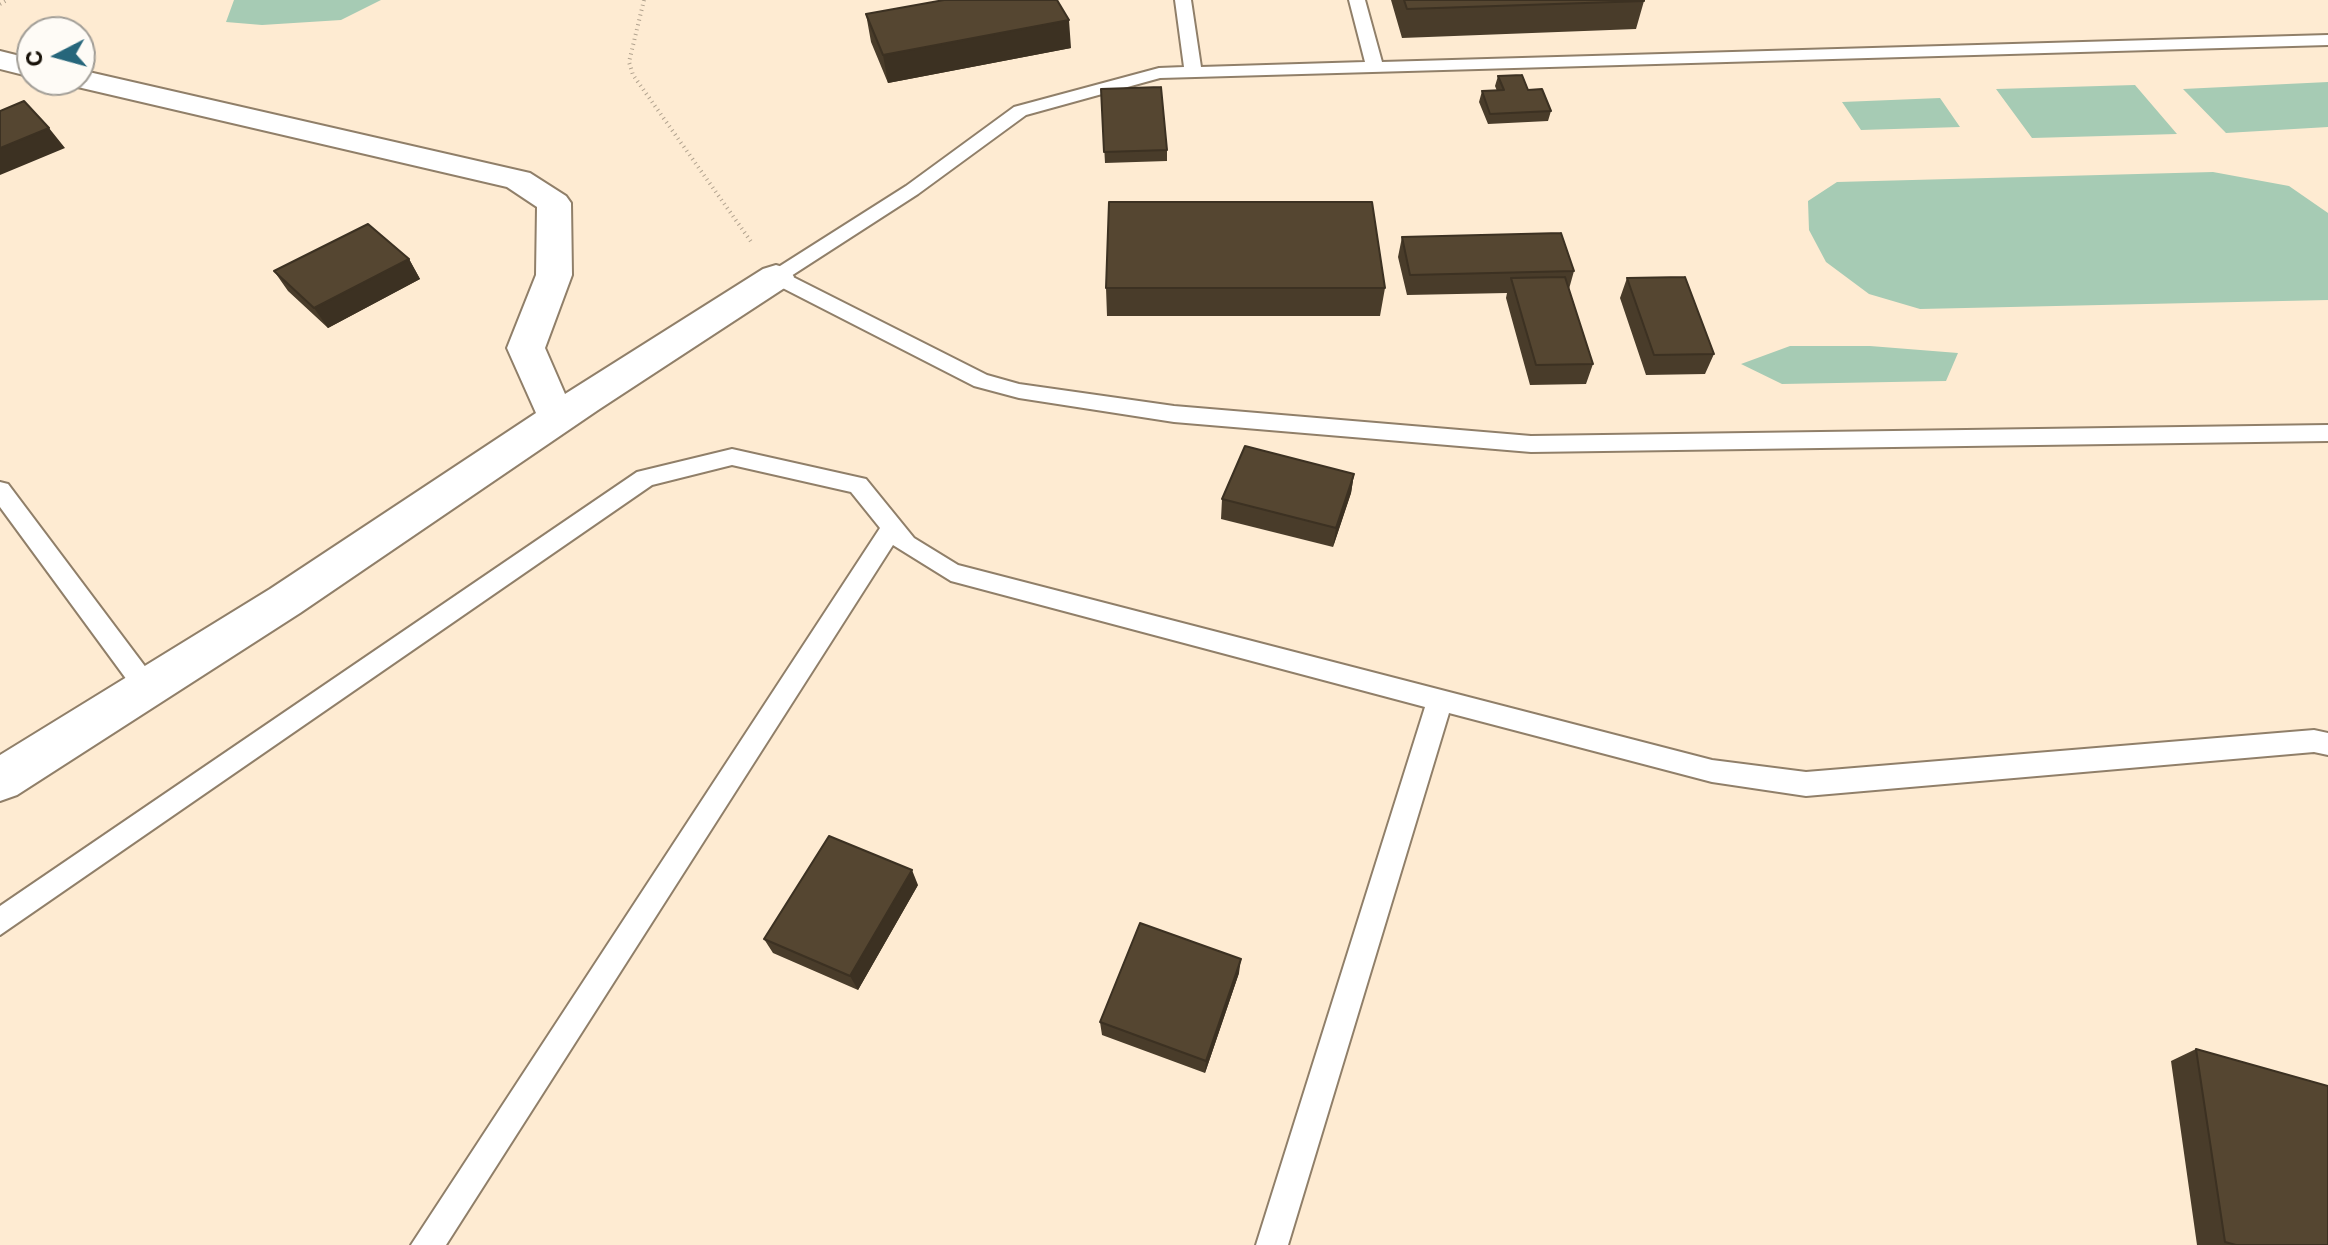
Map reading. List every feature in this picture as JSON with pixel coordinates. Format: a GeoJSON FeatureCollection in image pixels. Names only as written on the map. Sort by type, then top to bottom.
{"type":"FeatureCollection","features":[{"type":"Feature","properties":{"kind":"street"},"geometry":{"type":"LineString","coordinates":[[96,83],[518,180],[554,203],[554,275],[526,348],[557,418]]}},
{"type":"Feature","properties":{"kind":"street"},"geometry":{"type":"LineString","coordinates":[[0,780],[285,601],[557,418],[776,277]]}},
{"type":"Feature","properties":{"kind":"lane"},"geometry":{"type":"LineString","coordinates":[[1183,0],[1193,72]]}},
{"type":"Feature","properties":{"kind":"lane"},"geometry":{"type":"LineString","coordinates":[[1357,0],[1375,67]]}},
{"type":"Feature","properties":{"kind":"lane"},"geometry":{"type":"LineString","coordinates":[[776,277],[912,190],[1020,111],[1159,73],[2328,40]]}},
{"type":"Feature","properties":{"kind":"lane"},"geometry":{"type":"LineString","coordinates":[[776,277],[981,381],[1019,391],[1174,414],[1531,444],[2328,433]]}},
{"type":"Feature","properties":{"kind":"lane"},"geometry":{"type":"LineString","coordinates":[[0,922],[645,478],[732,457],[858,485],[906,544],[951,572],[1712,771],[1806,784],[2314,741],[2328,744]]}},
{"type":"Feature","properties":{"kind":"lane"},"geometry":{"type":"LineString","coordinates":[[0,490],[147,688]]}},
{"type":"Feature","properties":{"kind":"lane"},"geometry":{"type":"LineString","coordinates":[[427,1245],[892,528]]}},
{"type":"Feature","properties":{"kind":"lane"},"geometry":{"type":"LineString","coordinates":[[1272,1245],[1440,700]]}},
{"type":"Feature","properties":{"kind":"path"},"geometry":{"type":"LineString","coordinates":[[0,4],[7,0]]}},
{"type":"Feature","properties":{"kind":"path"},"geometry":{"type":"LineString","coordinates":[[644,0],[629,62],[633,75],[776,277]]}},
{"type":"Feature","properties":{"kind":"green space"},"geometry":{"type":"Polygon","coordinates":[[[234,0],[381,0],[341,20],[262,25],[226,22],[234,0]]]}},
{"type":"Feature","properties":{"kind":"green space"},"geometry":{"type":"Polygon","coordinates":[[[2328,82],[2328,127],[2226,133],[2183,89],[2328,82]]]}},
{"type":"Feature","properties":{"kind":"green space"},"geometry":{"type":"Polygon","coordinates":[[[2135,85],[2177,134],[2032,138],[1996,89],[2135,85]]]}},
{"type":"Feature","properties":{"kind":"green space"},"geometry":{"type":"Polygon","coordinates":[[[1940,98],[1960,127],[1861,130],[1842,102],[1940,98]]]}},
{"type":"Feature","properties":{"kind":"green space"},"geometry":{"type":"Polygon","coordinates":[[[2213,172],[2289,186],[2328,213],[2328,300],[1920,309],[1869,294],[1826,262],[1809,230],[1808,201],[1837,182],[2213,172]]]}},
{"type":"Feature","properties":{"kind":"green space"},"geometry":{"type":"Polygon","coordinates":[[[1790,346],[1870,346],[1958,353],[1946,381],[1782,384],[1741,364],[1790,346]]]}},
{"type":"Feature","properties":{"kind":"building"},"geometry":{"type":"Polygon","coordinates":[[[944,0],[1057,0],[1069,20],[883,55],[866,14],[944,0]]]}},
{"type":"Feature","properties":{"kind":"building"},"geometry":{"type":"Polygon","coordinates":[[[1404,0],[1644,0],[1644,1],[1407,9],[1404,0]]]}},
{"type":"Feature","properties":{"kind":"building"},"geometry":{"type":"Polygon","coordinates":[[[1522,75],[1528,90],[1542,89],[1551,111],[1490,114],[1482,91],[1504,90],[1498,76],[1522,75]]]}},
{"type":"Feature","properties":{"kind":"building"},"geometry":{"type":"Polygon","coordinates":[[[1161,87],[1167,150],[1104,152],[1101,89],[1161,87]]]}},
{"type":"Feature","properties":{"kind":"building"},"geometry":{"type":"Polygon","coordinates":[[[24,101],[49,128],[0,148],[0,111],[24,101]]]}},
{"type":"Feature","properties":{"kind":"building"},"geometry":{"type":"Polygon","coordinates":[[[1109,202],[1372,202],[1385,288],[1106,288],[1109,202]]]}},
{"type":"Feature","properties":{"kind":"building"},"geometry":{"type":"Polygon","coordinates":[[[368,224],[409,259],[314,308],[274,271],[368,224]]]}},
{"type":"Feature","properties":{"kind":"building"},"geometry":{"type":"Polygon","coordinates":[[[1561,233],[1574,271],[1410,275],[1402,237],[1561,233]]]}},
{"type":"Feature","properties":{"kind":"building"},"geometry":{"type":"Polygon","coordinates":[[[1565,277],[1593,364],[1536,365],[1511,278],[1565,277]]]}},
{"type":"Feature","properties":{"kind":"building"},"geometry":{"type":"Polygon","coordinates":[[[1685,277],[1714,354],[1654,355],[1627,278],[1685,277]]]}},
{"type":"Feature","properties":{"kind":"building"},"geometry":{"type":"Polygon","coordinates":[[[1245,446],[1354,474],[1336,528],[1222,499],[1245,446]]]}},
{"type":"Feature","properties":{"kind":"building"},"geometry":{"type":"Polygon","coordinates":[[[829,836],[912,870],[850,976],[764,939],[829,836]]]}},
{"type":"Feature","properties":{"kind":"building"},"geometry":{"type":"Polygon","coordinates":[[[1140,923],[1241,959],[1206,1061],[1100,1022],[1140,923]]]}},
{"type":"Feature","properties":{"kind":"building"},"geometry":{"type":"Polygon","coordinates":[[[2196,1049],[2328,1086],[2328,1245],[2236,1245],[2225,1242],[2196,1049]]]}}]}
